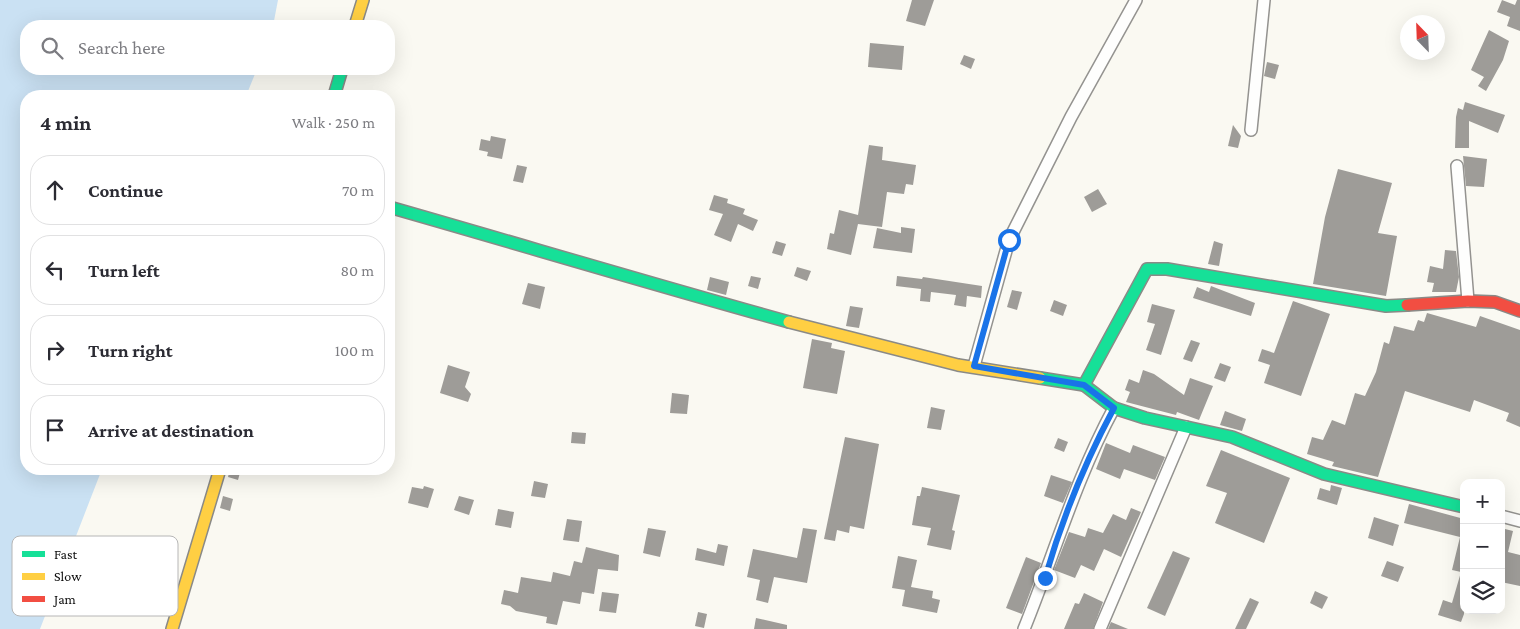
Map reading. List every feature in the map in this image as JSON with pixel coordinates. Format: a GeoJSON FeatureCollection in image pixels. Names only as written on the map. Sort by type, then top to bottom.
{"type":"FeatureCollection","features":[{"type":"Feature","properties":{"kind":"street"},"geometry":{"type":"LineString","coordinates":[[357,20],[363,0]]}},
{"type":"Feature","properties":{"kind":"street"},"geometry":{"type":"LineString","coordinates":[[974,366],[1009,240],[1071,117],[1136,0]]}},
{"type":"Feature","properties":{"kind":"street"},"geometry":{"type":"LineString","coordinates":[[1251,130],[1264,0]]}},
{"type":"Feature","properties":{"kind":"street"},"geometry":{"type":"LineString","coordinates":[[336,90],[340,75]]}},
{"type":"Feature","properties":{"kind":"street"},"geometry":{"type":"LineString","coordinates":[[1457,166],[1468,301]]}},
{"type":"Feature","properties":{"kind":"street"},"geometry":{"type":"LineString","coordinates":[[395,209],[605,268],[679,292],[853,339],[958,365],[974,366],[1084,385],[1114,408],[1145,418],[1232,437],[1324,474],[1460,506]]}},
{"type":"Feature","properties":{"kind":"street"},"geometry":{"type":"LineString","coordinates":[[1084,385],[1147,269],[1167,269],[1386,306],[1468,301],[1495,302],[1520,312]]}},
{"type":"Feature","properties":{"kind":"street"},"geometry":{"type":"LineString","coordinates":[[1024,629],[1080,477],[1093,447],[1114,408]]}},
{"type":"Feature","properties":{"kind":"street"},"geometry":{"type":"LineString","coordinates":[[1100,629],[1186,427]]}},
{"type":"Feature","properties":{"kind":"street"},"geometry":{"type":"LineString","coordinates":[[178,609],[218,475]]}},
{"type":"Feature","properties":{"kind":"street"},"geometry":{"type":"LineString","coordinates":[[1505,517],[1520,521]]}},
{"type":"Feature","properties":{"kind":"street"},"geometry":{"type":"LineString","coordinates":[[172,629],[176,616]]}},
{"type":"Feature","properties":{"kind":"water"},"geometry":{"type":"Polygon","coordinates":[[[0,0],[278,0],[274,20],[20,20],[20,75],[255,75],[248,90],[20,90],[20,475],[100,475],[76,536],[12,536],[12,616],[45,616],[40,629],[0,629],[0,0]]]}},
{"type":"Feature","properties":{"kind":"building"},"geometry":{"type":"Polygon","coordinates":[[[912,0],[934,0],[925,26],[906,21],[912,0]]]}},
{"type":"Feature","properties":{"kind":"building"},"geometry":{"type":"Polygon","coordinates":[[[1502,0],[1515,5],[1517,0],[1520,0],[1520,31],[1507,26],[1510,17],[1497,12],[1502,0]]]}},
{"type":"Feature","properties":{"kind":"building"},"geometry":{"type":"Polygon","coordinates":[[[1489,30],[1509,41],[1503,60],[1486,91],[1478,86],[1484,77],[1471,70],[1489,30]]]}},
{"type":"Feature","properties":{"kind":"building"},"geometry":{"type":"Polygon","coordinates":[[[870,43],[904,46],[902,70],[868,67],[870,43]]]}},
{"type":"Feature","properties":{"kind":"building"},"geometry":{"type":"Polygon","coordinates":[[[964,55],[975,59],[971,69],[960,64],[964,55]]]}},
{"type":"Feature","properties":{"kind":"building"},"geometry":{"type":"Polygon","coordinates":[[[1267,62],[1279,65],[1275,79],[1264,76],[1267,62]]]}},
{"type":"Feature","properties":{"kind":"building"},"geometry":{"type":"Polygon","coordinates":[[[1465,102],[1505,115],[1498,133],[1469,121],[1469,148],[1455,148],[1456,117],[1458,108],[1463,110],[1465,102]]]}},
{"type":"Feature","properties":{"kind":"building"},"geometry":{"type":"Polygon","coordinates":[[[1233,125],[1241,136],[1238,148],[1228,146],[1233,125]]]}},
{"type":"Feature","properties":{"kind":"building"},"geometry":{"type":"Polygon","coordinates":[[[491,136],[506,139],[502,159],[487,156],[488,152],[479,150],[481,139],[490,141],[491,136]]]}},
{"type":"Feature","properties":{"kind":"building"},"geometry":{"type":"Polygon","coordinates":[[[869,145],[883,147],[882,160],[916,165],[913,185],[906,184],[904,194],[887,192],[882,227],[858,224],[851,255],[827,249],[830,233],[834,234],[839,210],[858,215],[869,145]]]}},
{"type":"Feature","properties":{"kind":"building"},"geometry":{"type":"Polygon","coordinates":[[[1463,156],[1487,159],[1484,187],[1466,186],[1463,156]]]}},
{"type":"Feature","properties":{"kind":"building"},"geometry":{"type":"Polygon","coordinates":[[[517,165],[527,167],[523,183],[513,181],[517,165]]]}},
{"type":"Feature","properties":{"kind":"building"},"geometry":{"type":"Polygon","coordinates":[[[1338,169],[1392,183],[1378,233],[1397,236],[1386,296],[1313,284],[1325,217],[1338,169]]]}},
{"type":"Feature","properties":{"kind":"building"},"geometry":{"type":"Polygon","coordinates":[[[1098,189],[1107,204],[1092,212],[1084,197],[1098,189]]]}},
{"type":"Feature","properties":{"kind":"building"},"geometry":{"type":"Polygon","coordinates":[[[714,195],[728,199],[727,203],[745,209],[743,214],[758,220],[753,231],[738,224],[731,242],[714,235],[723,214],[709,210],[714,195]]]}},
{"type":"Feature","properties":{"kind":"building"},"geometry":{"type":"Polygon","coordinates":[[[901,227],[915,229],[912,253],[873,248],[877,228],[901,233],[901,227]]]}},
{"type":"Feature","properties":{"kind":"building"},"geometry":{"type":"Polygon","coordinates":[[[776,241],[786,244],[782,256],[772,253],[776,241]]]}},
{"type":"Feature","properties":{"kind":"building"},"geometry":{"type":"Polygon","coordinates":[[[1214,241],[1223,244],[1219,266],[1208,264],[1214,241]]]}},
{"type":"Feature","properties":{"kind":"building"},"geometry":{"type":"Polygon","coordinates":[[[1445,250],[1456,251],[1459,277],[1456,292],[1432,292],[1434,283],[1427,282],[1430,266],[1443,269],[1445,250]]]}},
{"type":"Feature","properties":{"kind":"building"},"geometry":{"type":"Polygon","coordinates":[[[797,267],[811,271],[807,281],[794,276],[797,267]]]}},
{"type":"Feature","properties":{"kind":"building"},"geometry":{"type":"Polygon","coordinates":[[[751,276],[761,278],[758,289],[748,286],[751,276]]]}},
{"type":"Feature","properties":{"kind":"building"},"geometry":{"type":"Polygon","coordinates":[[[897,276],[922,279],[923,277],[982,286],[981,298],[967,296],[966,307],[954,305],[956,295],[931,292],[930,302],[920,301],[921,289],[896,286],[897,276]]]}},
{"type":"Feature","properties":{"kind":"building"},"geometry":{"type":"Polygon","coordinates":[[[710,277],[729,282],[726,295],[707,290],[710,277]]]}},
{"type":"Feature","properties":{"kind":"building"},"geometry":{"type":"Polygon","coordinates":[[[528,283],[545,287],[540,309],[522,304],[528,283]]]}},
{"type":"Feature","properties":{"kind":"building"},"geometry":{"type":"Polygon","coordinates":[[[1211,286],[1255,303],[1251,316],[1193,298],[1197,287],[1209,292],[1211,286]]]}},
{"type":"Feature","properties":{"kind":"building"},"geometry":{"type":"Polygon","coordinates":[[[1012,290],[1022,292],[1017,310],[1007,307],[1012,290]]]}},
{"type":"Feature","properties":{"kind":"building"},"geometry":{"type":"Polygon","coordinates":[[[1054,300],[1067,305],[1063,316],[1050,311],[1054,300]]]}},
{"type":"Feature","properties":{"kind":"building"},"geometry":{"type":"Polygon","coordinates":[[[1293,301],[1330,314],[1301,396],[1264,383],[1270,365],[1258,361],[1262,349],[1274,353],[1293,301]]]}},
{"type":"Feature","properties":{"kind":"building"},"geometry":{"type":"Polygon","coordinates":[[[1152,304],[1175,310],[1161,355],[1146,350],[1155,324],[1147,322],[1152,304]]]}},
{"type":"Feature","properties":{"kind":"building"},"geometry":{"type":"Polygon","coordinates":[[[850,306],[863,308],[859,328],[846,326],[850,306]]]}},
{"type":"Feature","properties":{"kind":"building"},"geometry":{"type":"Polygon","coordinates":[[[1427,313],[1476,327],[1480,316],[1520,330],[1520,427],[1506,421],[1509,413],[1474,400],[1470,412],[1405,391],[1378,477],[1332,466],[1334,462],[1307,454],[1312,437],[1323,440],[1332,420],[1345,425],[1355,393],[1365,396],[1376,372],[1384,342],[1389,344],[1394,326],[1414,331],[1418,320],[1424,322],[1427,313]]]}},
{"type":"Feature","properties":{"kind":"building"},"geometry":{"type":"Polygon","coordinates":[[[812,339],[832,343],[831,348],[845,351],[837,394],[803,388],[812,339]]]}},
{"type":"Feature","properties":{"kind":"building"},"geometry":{"type":"Polygon","coordinates":[[[1191,340],[1200,343],[1192,362],[1183,359],[1191,340]]]}},
{"type":"Feature","properties":{"kind":"building"},"geometry":{"type":"Polygon","coordinates":[[[1220,363],[1231,367],[1225,382],[1214,378],[1220,363]]]}},
{"type":"Feature","properties":{"kind":"building"},"geometry":{"type":"Polygon","coordinates":[[[448,365],[470,372],[465,387],[471,394],[468,402],[440,393],[448,365]]]}},
{"type":"Feature","properties":{"kind":"building"},"geometry":{"type":"Polygon","coordinates":[[[1143,370],[1154,374],[1184,395],[1190,378],[1213,386],[1199,420],[1177,412],[1176,415],[1126,402],[1130,392],[1125,390],[1129,379],[1139,383],[1143,370]]]}},
{"type":"Feature","properties":{"kind":"building"},"geometry":{"type":"Polygon","coordinates":[[[672,393],[689,395],[687,414],[670,413],[672,393]]]}},
{"type":"Feature","properties":{"kind":"building"},"geometry":{"type":"Polygon","coordinates":[[[931,407],[945,410],[941,430],[927,428],[931,407]]]}},
{"type":"Feature","properties":{"kind":"building"},"geometry":{"type":"Polygon","coordinates":[[[1225,411],[1246,419],[1242,431],[1220,425],[1225,411]]]}},
{"type":"Feature","properties":{"kind":"building"},"geometry":{"type":"Polygon","coordinates":[[[572,432],[586,433],[585,444],[571,443],[572,432]]]}},
{"type":"Feature","properties":{"kind":"building"},"geometry":{"type":"Polygon","coordinates":[[[845,437],[879,444],[864,529],[850,526],[849,533],[837,530],[835,541],[824,539],[845,437]]]}},
{"type":"Feature","properties":{"kind":"building"},"geometry":{"type":"Polygon","coordinates":[[[1058,438],[1068,442],[1064,452],[1054,448],[1058,438]]]}},
{"type":"Feature","properties":{"kind":"building"},"geometry":{"type":"Polygon","coordinates":[[[1106,443],[1130,453],[1133,445],[1165,457],[1155,480],[1124,469],[1120,479],[1096,469],[1106,443]]]}},
{"type":"Feature","properties":{"kind":"building"},"geometry":{"type":"Polygon","coordinates":[[[1221,450],[1290,478],[1264,543],[1215,523],[1227,493],[1206,486],[1221,450]]]}},
{"type":"Feature","properties":{"kind":"building"},"geometry":{"type":"Polygon","coordinates":[[[228,475],[239,475],[238,480],[228,477],[228,475]]]}},
{"type":"Feature","properties":{"kind":"building"},"geometry":{"type":"Polygon","coordinates":[[[1051,475],[1072,482],[1063,503],[1044,496],[1051,475]]]}},
{"type":"Feature","properties":{"kind":"building"},"geometry":{"type":"Polygon","coordinates":[[[534,481],[548,484],[545,498],[531,496],[534,481]]]}},
{"type":"Feature","properties":{"kind":"building"},"geometry":{"type":"Polygon","coordinates":[[[1331,485],[1342,488],[1337,505],[1317,499],[1320,488],[1330,491],[1331,485]]]}},
{"type":"Feature","properties":{"kind":"building"},"geometry":{"type":"Polygon","coordinates":[[[424,486],[434,489],[428,508],[408,503],[412,487],[423,489],[424,486]]]}},
{"type":"Feature","properties":{"kind":"building"},"geometry":{"type":"Polygon","coordinates":[[[922,487],[960,495],[952,530],[955,531],[951,550],[927,545],[931,528],[912,525],[917,496],[920,496],[922,487]]]}},
{"type":"Feature","properties":{"kind":"building"},"geometry":{"type":"Polygon","coordinates":[[[223,496],[233,499],[230,511],[220,508],[223,496]]]}},
{"type":"Feature","properties":{"kind":"building"},"geometry":{"type":"Polygon","coordinates":[[[459,496],[474,500],[469,515],[454,510],[459,496]]]}},
{"type":"Feature","properties":{"kind":"building"},"geometry":{"type":"Polygon","coordinates":[[[1409,504],[1460,518],[1460,537],[1404,523],[1409,504]]]}},
{"type":"Feature","properties":{"kind":"building"},"geometry":{"type":"Polygon","coordinates":[[[1131,508],[1141,512],[1121,557],[1104,549],[1094,571],[1081,565],[1075,578],[1054,570],[1069,532],[1085,537],[1088,528],[1103,533],[1113,514],[1126,520],[1131,508]]]}},
{"type":"Feature","properties":{"kind":"building"},"geometry":{"type":"Polygon","coordinates":[[[498,509],[514,512],[511,528],[495,525],[498,509]]]}},
{"type":"Feature","properties":{"kind":"building"},"geometry":{"type":"Polygon","coordinates":[[[1374,517],[1399,525],[1393,546],[1368,538],[1374,517]]]}},
{"type":"Feature","properties":{"kind":"building"},"geometry":{"type":"Polygon","coordinates":[[[567,519],[582,521],[579,542],[563,540],[567,519]]]}},
{"type":"Feature","properties":{"kind":"building"},"geometry":{"type":"Polygon","coordinates":[[[648,528],[666,531],[660,557],[643,553],[648,528]]]}},
{"type":"Feature","properties":{"kind":"building"},"geometry":{"type":"Polygon","coordinates":[[[803,528],[817,530],[807,583],[774,577],[768,603],[756,600],[760,580],[747,577],[753,549],[797,558],[803,528]]]}},
{"type":"Feature","properties":{"kind":"building"},"geometry":{"type":"Polygon","coordinates":[[[1505,529],[1513,531],[1508,552],[1520,555],[1520,586],[1505,583],[1505,529]]]}},
{"type":"Feature","properties":{"kind":"building"},"geometry":{"type":"Polygon","coordinates":[[[1460,537],[1460,572],[1452,570],[1460,537]]]}},
{"type":"Feature","properties":{"kind":"building"},"geometry":{"type":"Polygon","coordinates":[[[718,544],[728,546],[724,566],[695,560],[697,548],[716,553],[718,544]]]}},
{"type":"Feature","properties":{"kind":"building"},"geometry":{"type":"Polygon","coordinates":[[[586,547],[619,555],[618,571],[598,569],[594,594],[582,592],[580,604],[563,601],[557,625],[546,623],[547,617],[516,611],[510,606],[501,604],[504,590],[518,593],[521,577],[551,582],[553,572],[570,576],[574,561],[582,563],[586,547]]]}},
{"type":"Feature","properties":{"kind":"building"},"geometry":{"type":"Polygon","coordinates":[[[1173,551],[1190,558],[1165,616],[1147,608],[1173,551]]]}},
{"type":"Feature","properties":{"kind":"building"},"geometry":{"type":"Polygon","coordinates":[[[898,556],[917,560],[911,587],[933,591],[932,598],[940,600],[937,613],[902,606],[905,590],[892,588],[898,556]]]}},
{"type":"Feature","properties":{"kind":"building"},"geometry":{"type":"Polygon","coordinates":[[[1026,557],[1041,563],[1022,614],[1006,608],[1026,557]]]}},
{"type":"Feature","properties":{"kind":"building"},"geometry":{"type":"Polygon","coordinates":[[[1387,561],[1404,567],[1398,582],[1381,576],[1387,561]]]}},
{"type":"Feature","properties":{"kind":"building"},"geometry":{"type":"Polygon","coordinates":[[[1460,575],[1460,614],[1464,614],[1461,622],[1438,615],[1443,600],[1452,603],[1460,575]]]}},
{"type":"Feature","properties":{"kind":"building"},"geometry":{"type":"Polygon","coordinates":[[[1315,591],[1328,597],[1322,609],[1310,603],[1315,591]]]}},
{"type":"Feature","properties":{"kind":"building"},"geometry":{"type":"Polygon","coordinates":[[[602,592],[619,594],[616,613],[599,611],[602,592]]]}},
{"type":"Feature","properties":{"kind":"building"},"geometry":{"type":"Polygon","coordinates":[[[1084,593],[1103,602],[1093,629],[1064,629],[1075,603],[1079,604],[1084,593]]]}},
{"type":"Feature","properties":{"kind":"building"},"geometry":{"type":"Polygon","coordinates":[[[1250,598],[1259,602],[1246,629],[1235,629],[1250,598]]]}},
{"type":"Feature","properties":{"kind":"building"},"geometry":{"type":"Polygon","coordinates":[[[698,612],[707,614],[704,628],[695,626],[698,612]]]}},
{"type":"Feature","properties":{"kind":"building"},"geometry":{"type":"Polygon","coordinates":[[[756,618],[787,625],[787,629],[754,629],[756,618]]]}},
{"type":"Feature","properties":{"kind":"building"},"geometry":{"type":"Polygon","coordinates":[[[1111,622],[1128,629],[1108,629],[1111,622]]]}},
{"type":"Feature","properties":{"kind":"traffic: fast"},"geometry":{"type":"LineString","coordinates":[[336,90],[340,75]]}},
{"type":"Feature","properties":{"kind":"traffic: fast"},"geometry":{"type":"LineString","coordinates":[[395,209],[789,322]]}},
{"type":"Feature","properties":{"kind":"traffic: fast"},"geometry":{"type":"LineString","coordinates":[[1040,378],[1084,385],[1147,269],[1167,269],[1386,306],[1407,305]]}},
{"type":"Feature","properties":{"kind":"traffic: fast"},"geometry":{"type":"LineString","coordinates":[[1084,385],[1114,408],[1145,418],[1232,437],[1324,474],[1460,506]]}},
{"type":"Feature","properties":{"kind":"traffic: slow"},"geometry":{"type":"LineString","coordinates":[[357,20],[363,0]]}},
{"type":"Feature","properties":{"kind":"traffic: slow"},"geometry":{"type":"LineString","coordinates":[[789,322],[958,365],[1040,378]]}},
{"type":"Feature","properties":{"kind":"traffic: slow"},"geometry":{"type":"LineString","coordinates":[[178,609],[218,475]]}},
{"type":"Feature","properties":{"kind":"traffic: slow"},"geometry":{"type":"LineString","coordinates":[[172,629],[176,616]]}},
{"type":"Feature","properties":{"kind":"traffic: jam"},"geometry":{"type":"LineString","coordinates":[[1407,305],[1468,301],[1495,302],[1520,311]]}},
{"type":"Feature","properties":{"kind":"route"},"geometry":{"type":"LineString","coordinates":[[1009,240],[974,366],[1084,385],[1114,408],[1093,447],[1080,477],[1052,553],[1045,578]]}}]}
